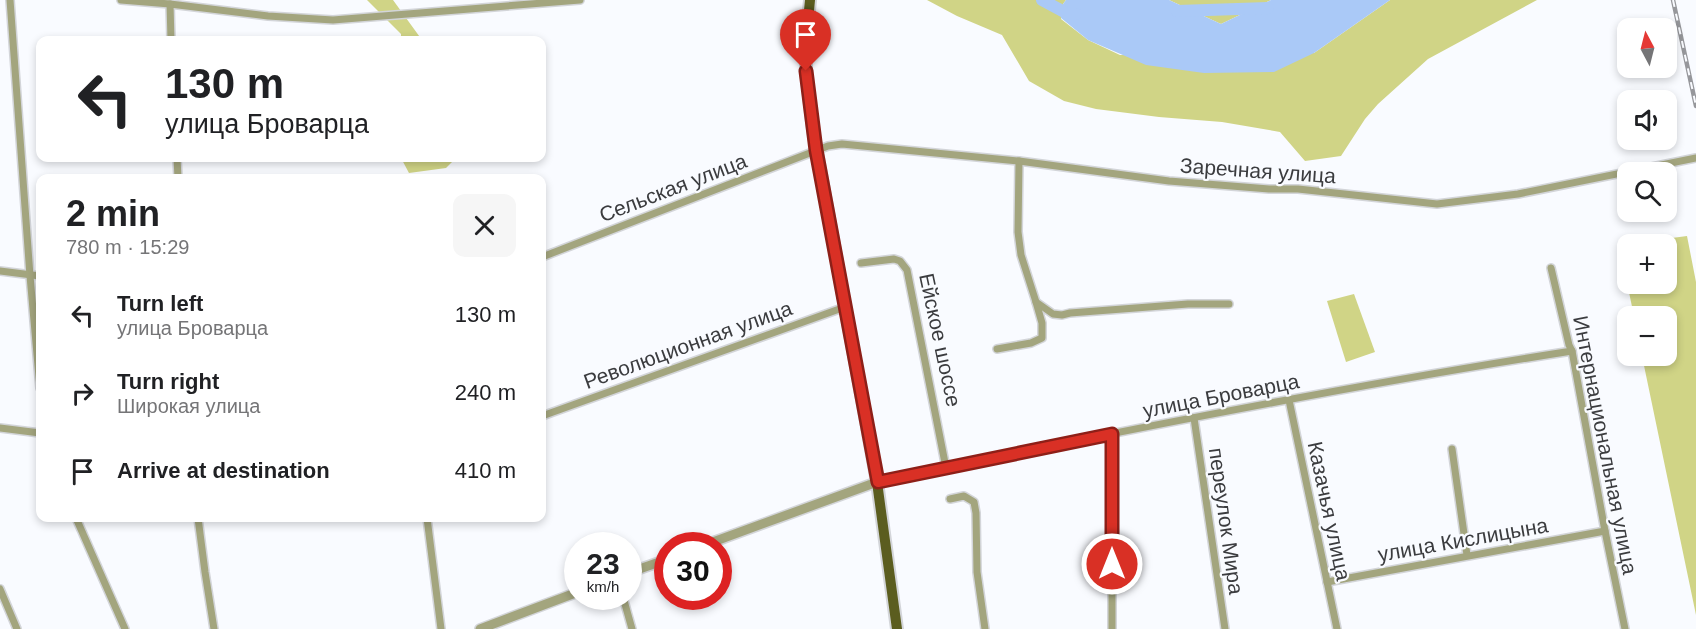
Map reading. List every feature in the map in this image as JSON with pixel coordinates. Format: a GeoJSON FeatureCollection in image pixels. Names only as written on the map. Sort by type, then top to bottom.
{"type":"FeatureCollection","features":[{"type":"Feature","properties":{"kind":"main road"},"geometry":{"type":"LineString","coordinates":[[810,0],[806,71],[816,150],[878,482],[897,629]]}},
{"type":"Feature","properties":{"kind":"street"},"geometry":{"type":"LineString","coordinates":[[10,0],[36,343]]}},
{"type":"Feature","properties":{"kind":"street"},"geometry":{"type":"LineString","coordinates":[[121,0],[268,16],[333,20],[580,0]]}},
{"type":"Feature","properties":{"kind":"street"},"geometry":{"type":"LineString","coordinates":[[170,4],[171,36]]}},
{"type":"Feature","properties":{"kind":"street","name":"Заречная улица"},"geometry":{"type":"LineString","coordinates":[[816,150],[842,144],[1019,161],[1169,181],[1298,189],[1437,204],[1518,194],[1696,158]]}},
{"type":"Feature","properties":{"kind":"street","name":"Сельская улица"},"geometry":{"type":"LineString","coordinates":[[546,255],[816,150]]}},
{"type":"Feature","properties":{"kind":"street"},"geometry":{"type":"LineString","coordinates":[[997,349],[1031,343],[1042,338],[1042,323],[1021,255],[1018,232],[1019,161]]}},
{"type":"Feature","properties":{"kind":"street","name":"Ейское шоссе"},"geometry":{"type":"LineString","coordinates":[[861,263],[894,259],[900,261],[907,270],[946,468]]}},
{"type":"Feature","properties":{"kind":"street","name":"Интернациональная улица"},"geometry":{"type":"LineString","coordinates":[[1551,268],[1572,351],[1605,531],[1626,629]]}},
{"type":"Feature","properties":{"kind":"street"},"geometry":{"type":"LineString","coordinates":[[0,271],[36,276]]}},
{"type":"Feature","properties":{"kind":"street"},"geometry":{"type":"LineString","coordinates":[[1036,302],[1053,314],[1062,315],[1188,304],[1229,304]]}},
{"type":"Feature","properties":{"kind":"street","name":"Революционная улица"},"geometry":{"type":"LineString","coordinates":[[546,415],[845,307]]}},
{"type":"Feature","properties":{"kind":"street","name":"улица Броварца"},"geometry":{"type":"LineString","coordinates":[[878,482],[1288,400],[1572,351]]}},
{"type":"Feature","properties":{"kind":"street","name":"Казачья улица"},"geometry":{"type":"LineString","coordinates":[[1288,400],[1337,629]]}},
{"type":"Feature","properties":{"kind":"street","name":"переулок Мира"},"geometry":{"type":"LineString","coordinates":[[1194,418],[1225,629]]}},
{"type":"Feature","properties":{"kind":"street"},"geometry":{"type":"LineString","coordinates":[[0,428],[36,432]]}},
{"type":"Feature","properties":{"kind":"street"},"geometry":{"type":"LineString","coordinates":[[1112,434],[1112,629]]}},
{"type":"Feature","properties":{"kind":"street"},"geometry":{"type":"LineString","coordinates":[[1452,449],[1467,555]]}},
{"type":"Feature","properties":{"kind":"street"},"geometry":{"type":"LineString","coordinates":[[732,535],[878,482]]}},
{"type":"Feature","properties":{"kind":"street"},"geometry":{"type":"LineString","coordinates":[[950,500],[964,496],[974,502],[977,572],[985,629]]}},
{"type":"Feature","properties":{"kind":"street"},"geometry":{"type":"LineString","coordinates":[[78,522],[125,629]]}},
{"type":"Feature","properties":{"kind":"street"},"geometry":{"type":"LineString","coordinates":[[199,522],[214,629]]}},
{"type":"Feature","properties":{"kind":"street"},"geometry":{"type":"LineString","coordinates":[[428,522],[441,629]]}},
{"type":"Feature","properties":{"kind":"street","name":"улица Кислицына"},"geometry":{"type":"LineString","coordinates":[[1327,582],[1605,531]]}},
{"type":"Feature","properties":{"kind":"street"},"geometry":{"type":"LineString","coordinates":[[0,589],[17,629]]}},
{"type":"Feature","properties":{"kind":"street"},"geometry":{"type":"LineString","coordinates":[[480,629],[564,597]]}},
{"type":"Feature","properties":{"kind":"street"},"geometry":{"type":"LineString","coordinates":[[627,610],[633,629]]}},
{"type":"Feature","properties":{"kind":"green space"},"geometry":{"type":"Polygon","coordinates":[[[367,0],[393,0],[419,36],[401,36],[367,0]]]}},
{"type":"Feature","properties":{"kind":"green space"},"geometry":{"type":"Polygon","coordinates":[[[927,0],[1066,0],[1063,4],[1061,19],[1088,40],[1120,55],[1314,53],[1390,0],[1537,0],[1428,59],[1378,104],[1365,119],[1341,156],[1305,161],[1280,132],[1222,122],[1096,109],[1064,101],[1029,81],[1002,35],[957,16],[927,0]]]}},
{"type":"Feature","properties":{"kind":"green space"},"geometry":{"type":"Polygon","coordinates":[[[1169,0],[1271,0],[1221,24],[1169,0]]]}},
{"type":"Feature","properties":{"kind":"green space"},"geometry":{"type":"Polygon","coordinates":[[[403,162],[452,162],[446,168],[409,173],[403,162]]]}},
{"type":"Feature","properties":{"kind":"green space"},"geometry":{"type":"Polygon","coordinates":[[[1687,236],[1696,282],[1696,615],[1644,366],[1677,366],[1677,306],[1632,306],[1629,294],[1677,294],[1677,237],[1687,236]]]}},
{"type":"Feature","properties":{"kind":"green space"},"geometry":{"type":"Polygon","coordinates":[[[1354,294],[1375,352],[1346,362],[1327,301],[1354,294]]]}},
{"type":"Feature","properties":{"kind":"water"},"geometry":{"type":"Polygon","coordinates":[[[1066,0],[1169,0],[1221,24],[1271,0],[1390,0],[1314,53],[1274,72],[1204,73],[1146,65],[1088,40],[1061,18],[1063,4],[1066,0]]]}},
{"type":"Feature","properties":{"kind":"waterway"},"geometry":{"type":"LineString","coordinates":[[1042,0],[1068,14],[1076,14]]}},
{"type":"Feature","properties":{"kind":"waterway"},"geometry":{"type":"LineString","coordinates":[[1177,11],[1268,8]]}},
{"type":"Feature","properties":{"kind":"railway"},"geometry":{"type":"LineString","coordinates":[[1673,0],[1696,106]]}},
{"type":"Feature","properties":{"kind":"route"},"geometry":{"type":"LineString","coordinates":[[806,71],[816,150],[878,482],[1112,434],[1112,564]]}}]}
